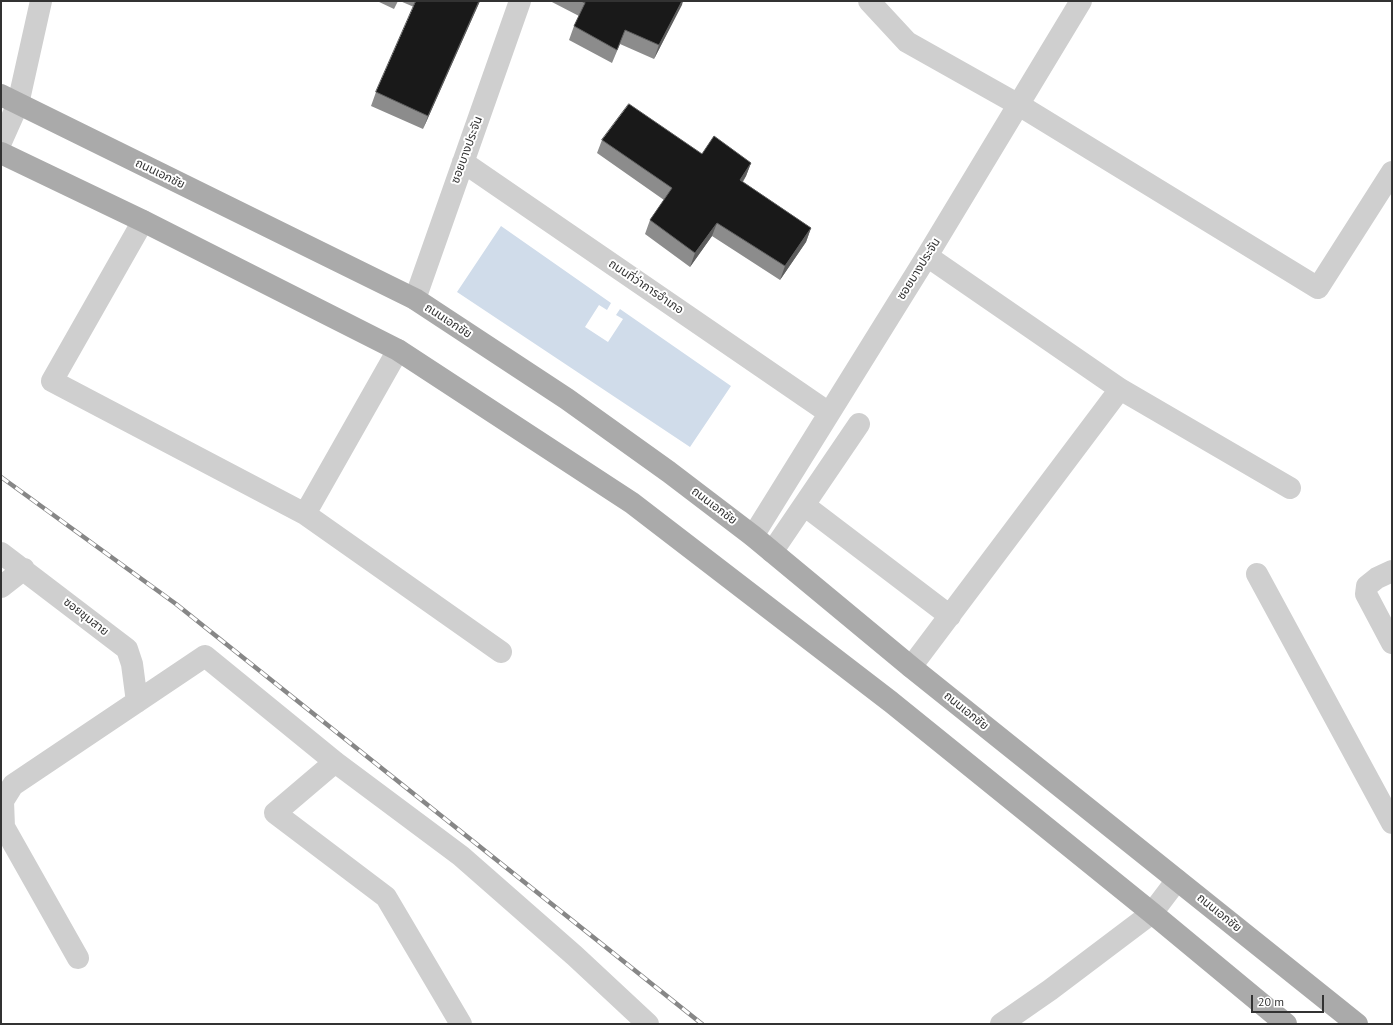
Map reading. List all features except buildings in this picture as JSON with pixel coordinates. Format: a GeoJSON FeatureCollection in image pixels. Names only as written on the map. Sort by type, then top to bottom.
{"type":"FeatureCollection","features":[{"type":"Feature","properties":{"kind":"main road","name":"ถนนเอกชัย"},"geometry":{"type":"LineString","coordinates":[[9,99],[415,299],[567,399],[669,472],[753,536],[911,667],[1357,1024]]}},
{"type":"Feature","properties":{"kind":"main road"},"geometry":{"type":"LineString","coordinates":[[1,154],[143,221],[398,350],[632,503],[891,702],[1152,913],[1286,1024]]}},
{"type":"Feature","properties":{"kind":"street"},"geometry":{"type":"LineString","coordinates":[[1,142],[9,99],[41,1]]}},
{"type":"Feature","properties":{"kind":"street","name":"ซอยบางประจัน"},"geometry":{"type":"LineString","coordinates":[[415,299],[520,1]]}},
{"type":"Feature","properties":{"kind":"street"},"geometry":{"type":"LineString","coordinates":[[869,1],[908,42],[1019,105],[1318,288],[1392,172]]}},
{"type":"Feature","properties":{"kind":"street","name":"ซอยบางประจัน"},"geometry":{"type":"LineString","coordinates":[[753,536],[928,256],[1081,1]]}},
{"type":"Feature","properties":{"kind":"street","name":"ถนนที่ว่าการอำเภอ"},"geometry":{"type":"LineString","coordinates":[[463,162],[829,413]]}},
{"type":"Feature","properties":{"kind":"street"},"geometry":{"type":"LineString","coordinates":[[143,221],[52,381],[305,514],[501,652]]}},
{"type":"Feature","properties":{"kind":"street"},"geometry":{"type":"LineString","coordinates":[[928,256],[1120,389],[1290,488]]}},
{"type":"Feature","properties":{"kind":"street"},"geometry":{"type":"LineString","coordinates":[[305,514],[398,350]]}},
{"type":"Feature","properties":{"kind":"street"},"geometry":{"type":"LineString","coordinates":[[911,667],[1120,389]]}},
{"type":"Feature","properties":{"kind":"street"},"geometry":{"type":"LineString","coordinates":[[772,552],[859,424]]}},
{"type":"Feature","properties":{"kind":"street"},"geometry":{"type":"LineString","coordinates":[[804,505],[950,616]]}},
{"type":"Feature","properties":{"kind":"street","name":"ซอยชุมสาย"},"geometry":{"type":"LineString","coordinates":[[1,552],[127,649],[132,664],[137,702]]}},
{"type":"Feature","properties":{"kind":"street"},"geometry":{"type":"LineString","coordinates":[[1,587],[24,569]]}},
{"type":"Feature","properties":{"kind":"street"},"geometry":{"type":"LineString","coordinates":[[1392,571],[1377,578],[1367,586],[1366,594],[1392,643]]}},
{"type":"Feature","properties":{"kind":"street"},"geometry":{"type":"LineString","coordinates":[[1256,574],[1392,823]]}},
{"type":"Feature","properties":{"kind":"street"},"geometry":{"type":"LineString","coordinates":[[78,958],[4,827],[3,801],[13,785],[205,656],[335,762],[461,856],[575,956],[648,1024]]}},
{"type":"Feature","properties":{"kind":"street"},"geometry":{"type":"LineString","coordinates":[[335,762],[275,813],[386,897],[461,1024]]}},
{"type":"Feature","properties":{"kind":"street"},"geometry":{"type":"LineString","coordinates":[[1001,1024],[1050,990],[1152,913],[1177,880]]}},
{"type":"Feature","properties":{"kind":"water"},"geometry":{"type":"Polygon","coordinates":[[[501,226],[611,303],[607,310],[599,305],[585,327],[608,342],[623,319],[616,315],[620,309],[731,386],[690,447],[457,292],[501,226]]]}},
{"type":"Feature","properties":{"kind":"railway"},"geometry":{"type":"LineString","coordinates":[[1,477],[176,604],[702,1024]]}}]}
